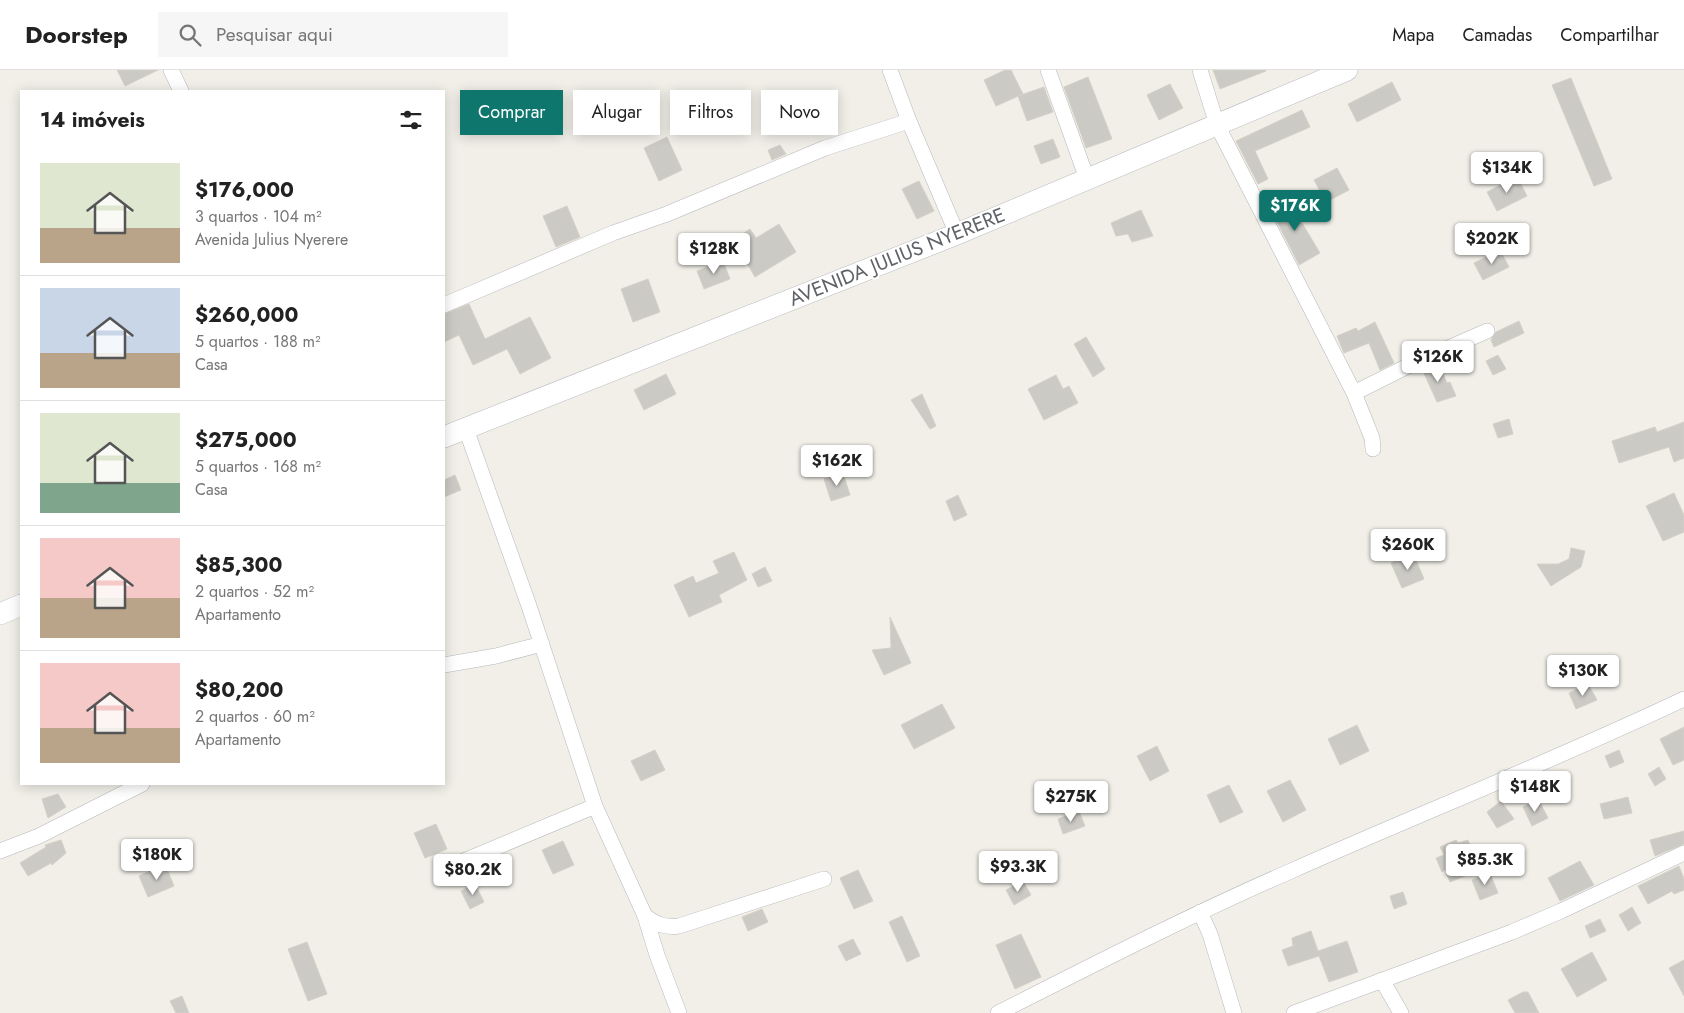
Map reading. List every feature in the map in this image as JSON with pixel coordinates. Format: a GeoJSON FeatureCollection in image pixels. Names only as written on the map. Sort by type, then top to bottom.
{"type":"FeatureCollection","features":[{"type":"Feature","properties":{"kind":"street"},"geometry":{"type":"LineString","coordinates":[[171,70],[181,90]]}},
{"type":"Feature","properties":{"kind":"street"},"geometry":{"type":"LineString","coordinates":[[890,70],[957,234]]}},
{"type":"Feature","properties":{"kind":"street"},"geometry":{"type":"LineString","coordinates":[[1048,70],[1087,179]]}},
{"type":"Feature","properties":{"kind":"street"},"geometry":{"type":"LineString","coordinates":[[1200,70],[1217,125],[1354,393],[1372,438],[1373,449]]}},
{"type":"Feature","properties":{"kind":"street","name":"AVENIDA JULIUS NYERERE"},"geometry":{"type":"LineString","coordinates":[[445,437],[957,234],[1347,70]]}},
{"type":"Feature","properties":{"kind":"street"},"geometry":{"type":"LineString","coordinates":[[445,306],[613,233],[667,214],[826,148],[910,121]]}},
{"type":"Feature","properties":{"kind":"street"},"geometry":{"type":"LineString","coordinates":[[1354,393],[1416,362],[1487,331]]}},
{"type":"Feature","properties":{"kind":"street"},"geometry":{"type":"LineString","coordinates":[[466,429],[542,644],[595,806],[644,916],[678,1013]]}},
{"type":"Feature","properties":{"kind":"street"},"geometry":{"type":"LineString","coordinates":[[0,614],[20,606]]}},
{"type":"Feature","properties":{"kind":"street"},"geometry":{"type":"LineString","coordinates":[[445,664],[496,656],[542,644]]}},
{"type":"Feature","properties":{"kind":"street"},"geometry":{"type":"LineString","coordinates":[[998,1013],[1200,912],[1290,871],[1592,742],[1684,699]]}},
{"type":"Feature","properties":{"kind":"street"},"geometry":{"type":"LineString","coordinates":[[0,851],[39,836],[140,785]]}},
{"type":"Feature","properties":{"kind":"street"},"geometry":{"type":"LineString","coordinates":[[459,863],[595,806]]}},
{"type":"Feature","properties":{"kind":"street"},"geometry":{"type":"LineString","coordinates":[[1294,1013],[1512,932],[1562,911],[1684,853]]}},
{"type":"Feature","properties":{"kind":"street"},"geometry":{"type":"LineString","coordinates":[[644,916],[670,928],[680,926],[824,879]]}},
{"type":"Feature","properties":{"kind":"street"},"geometry":{"type":"LineString","coordinates":[[1200,912],[1210,934],[1234,1013]]}},
{"type":"Feature","properties":{"kind":"street"},"geometry":{"type":"LineString","coordinates":[[1382,980],[1401,1013]]}},
{"type":"Feature","properties":{"kind":"building"},"geometry":{"type":"Polygon","coordinates":[[[117,70],[158,70],[125,86],[117,70]]]}},
{"type":"Feature","properties":{"kind":"building"},"geometry":{"type":"Polygon","coordinates":[[[1005,70],[1011,70],[1023,94],[996,106],[984,80],[1005,70]]]}},
{"type":"Feature","properties":{"kind":"building"},"geometry":{"type":"Polygon","coordinates":[[[1213,70],[1266,70],[1266,71],[1220,89],[1213,70]]]}},
{"type":"Feature","properties":{"kind":"building"},"geometry":{"type":"Polygon","coordinates":[[[1088,77],[1112,139],[1086,148],[1064,87],[1088,77]]]}},
{"type":"Feature","properties":{"kind":"building"},"geometry":{"type":"Polygon","coordinates":[[[1571,78],[1612,179],[1594,186],[1552,85],[1571,78]]]}},
{"type":"Feature","properties":{"kind":"building"},"geometry":{"type":"Polygon","coordinates":[[[1392,82],[1401,100],[1357,122],[1348,104],[1392,82]]]}},
{"type":"Feature","properties":{"kind":"building"},"geometry":{"type":"Polygon","coordinates":[[[1170,84],[1183,108],[1159,120],[1147,95],[1170,84]]]}},
{"type":"Feature","properties":{"kind":"building"},"geometry":{"type":"Polygon","coordinates":[[[1044,87],[1053,112],[1027,121],[1018,96],[1044,87]]]}},
{"type":"Feature","properties":{"kind":"building"},"geometry":{"type":"Polygon","coordinates":[[[1302,110],[1310,127],[1255,151],[1268,179],[1258,184],[1236,141],[1302,110]]]}},
{"type":"Feature","properties":{"kind":"building"},"geometry":{"type":"Polygon","coordinates":[[[667,137],[682,170],[659,181],[644,148],[667,137]]]}},
{"type":"Feature","properties":{"kind":"building"},"geometry":{"type":"Polygon","coordinates":[[[1053,139],[1060,157],[1041,164],[1034,146],[1053,139]]]}},
{"type":"Feature","properties":{"kind":"building"},"geometry":{"type":"Polygon","coordinates":[[[780,145],[786,154],[772,160],[768,150],[780,145]]]}},
{"type":"Feature","properties":{"kind":"building"},"geometry":{"type":"Polygon","coordinates":[[[1337,168],[1349,190],[1326,202],[1314,180],[1337,168]]]}},
{"type":"Feature","properties":{"kind":"building"},"geometry":{"type":"Polygon","coordinates":[[[1512,179],[1515,182],[1519,180],[1527,196],[1497,211],[1487,192],[1512,179]]]}},
{"type":"Feature","properties":{"kind":"building"},"geometry":{"type":"Polygon","coordinates":[[[919,181],[934,211],[917,219],[902,189],[919,181]]]}},
{"type":"Feature","properties":{"kind":"building"},"geometry":{"type":"Polygon","coordinates":[[[1287,198],[1320,253],[1299,265],[1270,208],[1287,198]]]}},
{"type":"Feature","properties":{"kind":"building"},"geometry":{"type":"Polygon","coordinates":[[[567,206],[580,237],[556,247],[543,216],[567,206]]]}},
{"type":"Feature","properties":{"kind":"building"},"geometry":{"type":"Polygon","coordinates":[[[1141,210],[1153,236],[1132,242],[1128,234],[1116,236],[1111,223],[1141,210]]]}},
{"type":"Feature","properties":{"kind":"building"},"geometry":{"type":"Polygon","coordinates":[[[779,224],[796,252],[755,277],[733,240],[750,229],[756,238],[779,224]]]}},
{"type":"Feature","properties":{"kind":"building"},"geometry":{"type":"Polygon","coordinates":[[[1500,250],[1509,267],[1483,280],[1474,263],[1500,250]]]}},
{"type":"Feature","properties":{"kind":"building"},"geometry":{"type":"Polygon","coordinates":[[[723,261],[730,279],[704,289],[697,271],[723,261]]]}},
{"type":"Feature","properties":{"kind":"building"},"geometry":{"type":"Polygon","coordinates":[[[648,279],[660,312],[633,322],[621,289],[648,279]]]}},
{"type":"Feature","properties":{"kind":"building"},"geometry":{"type":"Polygon","coordinates":[[[469,304],[485,339],[530,317],[551,358],[520,374],[507,349],[473,365],[459,335],[445,342],[445,314],[469,304]]]}},
{"type":"Feature","properties":{"kind":"building"},"geometry":{"type":"Polygon","coordinates":[[[1519,321],[1524,333],[1494,347],[1491,340],[1496,332],[1519,321]]]}},
{"type":"Feature","properties":{"kind":"building"},"geometry":{"type":"Polygon","coordinates":[[[1375,322],[1394,363],[1380,370],[1369,343],[1344,353],[1337,336],[1356,328],[1358,331],[1375,322]]]}},
{"type":"Feature","properties":{"kind":"building"},"geometry":{"type":"Polygon","coordinates":[[[1086,337],[1105,369],[1093,377],[1074,344],[1086,337]]]}},
{"type":"Feature","properties":{"kind":"building"},"geometry":{"type":"Polygon","coordinates":[[[1498,355],[1506,369],[1493,375],[1486,361],[1498,355]]]}},
{"type":"Feature","properties":{"kind":"building"},"geometry":{"type":"Polygon","coordinates":[[[1438,362],[1447,383],[1450,382],[1456,396],[1437,402],[1422,369],[1438,362]]]}},
{"type":"Feature","properties":{"kind":"building"},"geometry":{"type":"Polygon","coordinates":[[[666,374],[676,394],[644,410],[634,390],[666,374]]]}},
{"type":"Feature","properties":{"kind":"building"},"geometry":{"type":"Polygon","coordinates":[[[1056,375],[1063,389],[1069,386],[1078,403],[1044,420],[1028,389],[1056,375]]]}},
{"type":"Feature","properties":{"kind":"building"},"geometry":{"type":"Polygon","coordinates":[[[922,394],[936,426],[930,429],[911,400],[922,394]]]}},
{"type":"Feature","properties":{"kind":"building"},"geometry":{"type":"Polygon","coordinates":[[[1509,419],[1513,434],[1498,438],[1493,424],[1509,419]]]}},
{"type":"Feature","properties":{"kind":"building"},"geometry":{"type":"Polygon","coordinates":[[[1684,422],[1684,458],[1674,462],[1669,447],[1619,463],[1612,441],[1655,427],[1657,432],[1684,422]]]}},
{"type":"Feature","properties":{"kind":"building"},"geometry":{"type":"Polygon","coordinates":[[[843,473],[850,495],[831,501],[824,479],[843,473]]]}},
{"type":"Feature","properties":{"kind":"building"},"geometry":{"type":"Polygon","coordinates":[[[455,475],[461,490],[445,497],[445,480],[455,475]]]}},
{"type":"Feature","properties":{"kind":"building"},"geometry":{"type":"Polygon","coordinates":[[[1674,493],[1684,515],[1684,532],[1663,541],[1646,506],[1674,493]]]}},
{"type":"Feature","properties":{"kind":"building"},"geometry":{"type":"Polygon","coordinates":[[[958,495],[967,515],[954,521],[946,501],[958,495]]]}},
{"type":"Feature","properties":{"kind":"building"},"geometry":{"type":"Polygon","coordinates":[[[1571,548],[1585,551],[1581,567],[1551,586],[1537,564],[1558,564],[1569,559],[1571,548]]]}},
{"type":"Feature","properties":{"kind":"building"},"geometry":{"type":"Polygon","coordinates":[[[734,552],[747,580],[719,595],[722,602],[689,617],[674,585],[693,576],[696,583],[719,573],[713,561],[734,552]]]}},
{"type":"Feature","properties":{"kind":"building"},"geometry":{"type":"Polygon","coordinates":[[[1413,553],[1424,579],[1402,588],[1391,563],[1413,553]]]}},
{"type":"Feature","properties":{"kind":"building"},"geometry":{"type":"Polygon","coordinates":[[[765,567],[772,581],[758,587],[752,574],[765,567]]]}},
{"type":"Feature","properties":{"kind":"building"},"geometry":{"type":"Polygon","coordinates":[[[890,617],[911,663],[884,675],[872,650],[891,648],[890,617]]]}},
{"type":"Feature","properties":{"kind":"building"},"geometry":{"type":"Polygon","coordinates":[[[1597,663],[1603,680],[1590,685],[1583,668],[1597,663]]]}},
{"type":"Feature","properties":{"kind":"building"},"geometry":{"type":"Polygon","coordinates":[[[1588,684],[1597,700],[1576,709],[1569,693],[1588,684]]]}},
{"type":"Feature","properties":{"kind":"building"},"geometry":{"type":"Polygon","coordinates":[[[942,704],[955,728],[914,749],[901,725],[942,704]]]}},
{"type":"Feature","properties":{"kind":"building"},"geometry":{"type":"Polygon","coordinates":[[[1357,725],[1369,751],[1340,765],[1328,739],[1357,725]]]}},
{"type":"Feature","properties":{"kind":"building"},"geometry":{"type":"Polygon","coordinates":[[[1684,727],[1684,760],[1673,765],[1660,739],[1684,727]]]}},
{"type":"Feature","properties":{"kind":"building"},"geometry":{"type":"Polygon","coordinates":[[[1157,746],[1169,771],[1150,781],[1137,756],[1157,746]]]}},
{"type":"Feature","properties":{"kind":"building"},"geometry":{"type":"Polygon","coordinates":[[[655,750],[665,770],[641,781],[631,761],[655,750]]]}},
{"type":"Feature","properties":{"kind":"building"},"geometry":{"type":"Polygon","coordinates":[[[1619,750],[1624,762],[1610,768],[1605,756],[1619,750]]]}},
{"type":"Feature","properties":{"kind":"building"},"geometry":{"type":"Polygon","coordinates":[[[1659,767],[1666,779],[1655,786],[1648,774],[1659,767]]]}},
{"type":"Feature","properties":{"kind":"building"},"geometry":{"type":"Polygon","coordinates":[[[1290,780],[1306,810],[1283,822],[1267,791],[1290,780]]]}},
{"type":"Feature","properties":{"kind":"building"},"geometry":{"type":"Polygon","coordinates":[[[1229,785],[1243,812],[1220,823],[1207,795],[1229,785]]]}},
{"type":"Feature","properties":{"kind":"building"},"geometry":{"type":"Polygon","coordinates":[[[58,794],[66,807],[48,818],[42,799],[58,794]]]}},
{"type":"Feature","properties":{"kind":"building"},"geometry":{"type":"Polygon","coordinates":[[[1628,797],[1632,813],[1604,819],[1600,804],[1628,797]]]}},
{"type":"Feature","properties":{"kind":"building"},"geometry":{"type":"Polygon","coordinates":[[[1538,799],[1548,818],[1532,826],[1523,807],[1538,799]]]}},
{"type":"Feature","properties":{"kind":"building"},"geometry":{"type":"Polygon","coordinates":[[[1501,801],[1514,819],[1497,828],[1487,812],[1501,801]]]}},
{"type":"Feature","properties":{"kind":"building"},"geometry":{"type":"Polygon","coordinates":[[[1079,811],[1085,826],[1063,834],[1058,819],[1079,811]]]}},
{"type":"Feature","properties":{"kind":"building"},"geometry":{"type":"Polygon","coordinates":[[[436,824],[447,849],[425,858],[414,833],[436,824]]]}},
{"type":"Feature","properties":{"kind":"building"},"geometry":{"type":"Polygon","coordinates":[[[1684,831],[1684,844],[1655,856],[1650,840],[1684,831]]]}},
{"type":"Feature","properties":{"kind":"building"},"geometry":{"type":"Polygon","coordinates":[[[61,840],[66,853],[52,865],[51,863],[28,876],[20,863],[46,847],[45,845],[61,840]]]}},
{"type":"Feature","properties":{"kind":"building"},"geometry":{"type":"Polygon","coordinates":[[[1456,840],[1458,843],[1468,840],[1480,870],[1450,882],[1445,870],[1442,872],[1436,858],[1444,855],[1440,847],[1456,840]]]}},
{"type":"Feature","properties":{"kind":"building"},"geometry":{"type":"Polygon","coordinates":[[[563,841],[574,865],[553,874],[542,850],[563,841]]]}},
{"type":"Feature","properties":{"kind":"building"},"geometry":{"type":"Polygon","coordinates":[[[1580,861],[1594,885],[1560,901],[1548,878],[1580,861]]]}},
{"type":"Feature","properties":{"kind":"building"},"geometry":{"type":"Polygon","coordinates":[[[165,864],[174,886],[148,897],[139,876],[165,864]]]}},
{"type":"Feature","properties":{"kind":"building"},"geometry":{"type":"Polygon","coordinates":[[[1679,866],[1684,879],[1684,890],[1674,894],[1672,891],[1648,904],[1638,886],[1679,866]]]}},
{"type":"Feature","properties":{"kind":"building"},"geometry":{"type":"Polygon","coordinates":[[[858,870],[873,901],[854,909],[840,878],[858,870]]]}},
{"type":"Feature","properties":{"kind":"building"},"geometry":{"type":"Polygon","coordinates":[[[1490,873],[1498,893],[1480,900],[1472,880],[1490,873]]]}},
{"type":"Feature","properties":{"kind":"building"},"geometry":{"type":"Polygon","coordinates":[[[1023,881],[1031,895],[1014,905],[1006,890],[1023,881]]]}},
{"type":"Feature","properties":{"kind":"building"},"geometry":{"type":"Polygon","coordinates":[[[475,884],[484,902],[470,909],[461,891],[475,884]]]}},
{"type":"Feature","properties":{"kind":"building"},"geometry":{"type":"Polygon","coordinates":[[[1403,892],[1407,904],[1394,909],[1390,896],[1403,892]]]}},
{"type":"Feature","properties":{"kind":"building"},"geometry":{"type":"Polygon","coordinates":[[[1632,907],[1641,923],[1628,931],[1619,915],[1632,907]]]}},
{"type":"Feature","properties":{"kind":"building"},"geometry":{"type":"Polygon","coordinates":[[[762,909],[768,922],[748,931],[742,917],[762,909]]]}},
{"type":"Feature","properties":{"kind":"building"},"geometry":{"type":"Polygon","coordinates":[[[902,916],[920,956],[907,962],[889,922],[902,916]]]}},
{"type":"Feature","properties":{"kind":"building"},"geometry":{"type":"Polygon","coordinates":[[[1600,919],[1606,931],[1590,938],[1585,926],[1600,919]]]}},
{"type":"Feature","properties":{"kind":"building"},"geometry":{"type":"Polygon","coordinates":[[[1311,931],[1318,951],[1347,941],[1358,972],[1329,982],[1319,956],[1288,966],[1282,950],[1293,946],[1292,938],[1311,931]]]}},
{"type":"Feature","properties":{"kind":"building"},"geometry":{"type":"Polygon","coordinates":[[[1021,934],[1041,977],[1015,989],[996,945],[1021,934]]]}},
{"type":"Feature","properties":{"kind":"building"},"geometry":{"type":"Polygon","coordinates":[[[853,939],[861,954],[846,961],[838,946],[853,939]]]}},
{"type":"Feature","properties":{"kind":"building"},"geometry":{"type":"Polygon","coordinates":[[[307,942],[327,994],[308,1001],[288,949],[307,942]]]}},
{"type":"Feature","properties":{"kind":"building"},"geometry":{"type":"Polygon","coordinates":[[[1592,952],[1607,980],[1577,997],[1561,969],[1592,952]]]}},
{"type":"Feature","properties":{"kind":"building"},"geometry":{"type":"Polygon","coordinates":[[[1684,960],[1684,996],[1669,968],[1684,960]]]}},
{"type":"Feature","properties":{"kind":"building"},"geometry":{"type":"Polygon","coordinates":[[[1523,992],[1528,992],[1539,1013],[1515,1013],[1508,1000],[1523,992]]]}},
{"type":"Feature","properties":{"kind":"building"},"geometry":{"type":"Polygon","coordinates":[[[182,996],[189,1013],[176,1013],[170,1001],[182,996]]]}}]}
